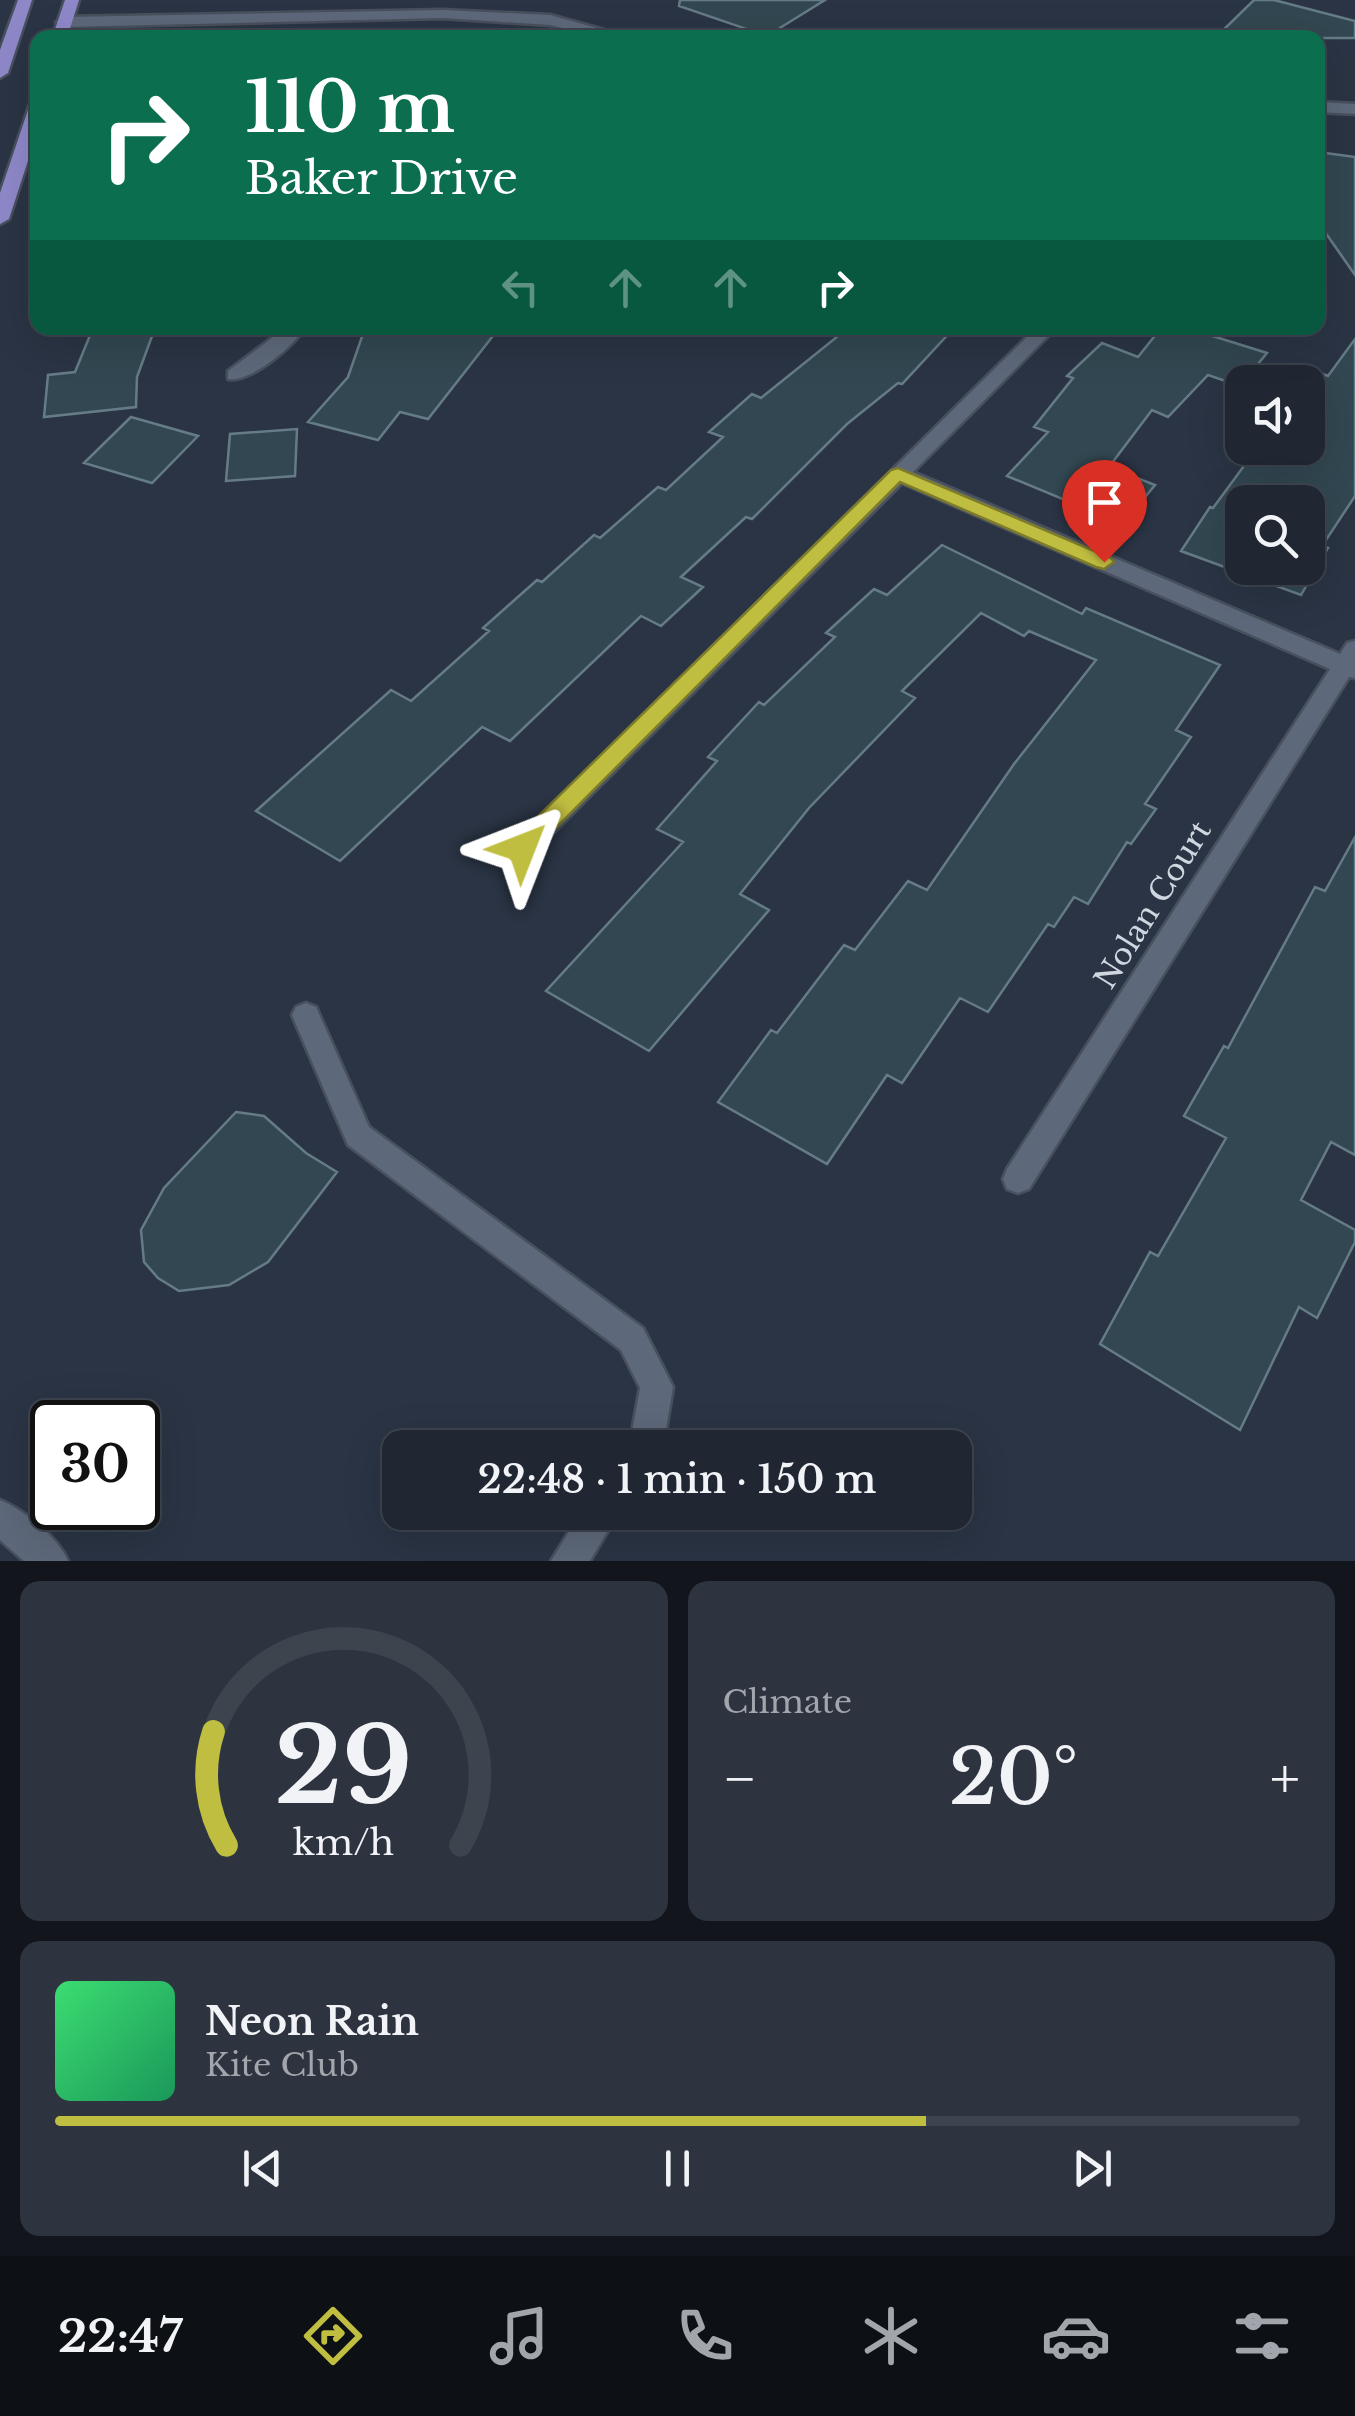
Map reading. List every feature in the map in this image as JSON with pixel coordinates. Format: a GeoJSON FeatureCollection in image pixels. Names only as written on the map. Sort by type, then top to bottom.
{"type":"FeatureCollection","features":[{"type":"Feature","properties":{"kind":"main road"},"geometry":{"type":"LineString","coordinates":[[0,73],[25,0]]}},
{"type":"Feature","properties":{"kind":"main road"},"geometry":{"type":"LineString","coordinates":[[62,30],[72,0]]}},
{"type":"Feature","properties":{"kind":"main road"},"geometry":{"type":"LineString","coordinates":[[0,218],[30,128]]}},
{"type":"Feature","properties":{"kind":"street"},"geometry":{"type":"LineString","coordinates":[[62,30],[446,7],[550,20],[592,30]]}},
{"type":"Feature","properties":{"kind":"street"},"geometry":{"type":"LineString","coordinates":[[436,30],[446,7]]}},
{"type":"Feature","properties":{"kind":"street"},"geometry":{"type":"LineString","coordinates":[[1325,107],[1355,109]]}},
{"type":"Feature","properties":{"kind":"street"},"geometry":{"type":"LineString","coordinates":[[235,375],[290,335]]}},
{"type":"Feature","properties":{"kind":"street"},"geometry":{"type":"LineString","coordinates":[[522,848],[1039,335]]}},
{"type":"Feature","properties":{"kind":"street"},"geometry":{"type":"LineString","coordinates":[[898,474],[1351,661]]}},
{"type":"Feature","properties":{"kind":"street","name":"Nolan Court"},"geometry":{"type":"LineString","coordinates":[[1018,1180],[1351,661]]}},
{"type":"Feature","properties":{"kind":"street"},"geometry":{"type":"LineString","coordinates":[[306,1015],[358,1136],[632,1339],[658,1387],[650,1430]]}},
{"type":"Feature","properties":{"kind":"street"},"geometry":{"type":"LineString","coordinates":[[0,1517],[50,1561]]}},
{"type":"Feature","properties":{"kind":"street"},"geometry":{"type":"LineString","coordinates":[[569,1561],[590,1530]]}},
{"type":"Feature","properties":{"kind":"building"},"geometry":{"type":"Polygon","coordinates":[[[680,0],[825,0],[777,30],[749,30],[679,6],[680,0]]]}},
{"type":"Feature","properties":{"kind":"building"},"geometry":{"type":"Polygon","coordinates":[[[1254,0],[1274,0],[1355,21],[1355,38],[1325,38],[1325,30],[1223,30],[1254,0]]]}},
{"type":"Feature","properties":{"kind":"building"},"geometry":{"type":"Polygon","coordinates":[[[1325,153],[1355,157],[1355,275],[1325,232],[1325,153]]]}},
{"type":"Feature","properties":{"kind":"building"},"geometry":{"type":"Polygon","coordinates":[[[90,335],[152,335],[137,377],[136,407],[44,417],[48,375],[75,372],[90,335]]]}},
{"type":"Feature","properties":{"kind":"building"},"geometry":{"type":"Polygon","coordinates":[[[363,335],[494,335],[428,419],[400,412],[378,440],[308,422],[348,377],[363,335]]]}},
{"type":"Feature","properties":{"kind":"building"},"geometry":{"type":"Polygon","coordinates":[[[839,335],[948,335],[902,384],[898,383],[847,424],[752,519],[746,517],[681,577],[703,587],[661,626],[641,616],[510,741],[482,727],[340,861],[256,811],[391,690],[411,701],[489,631],[483,628],[537,580],[542,582],[594,535],[600,538],[658,487],[666,490],[723,437],[709,432],[752,394],[761,398],[839,335]]]}},
{"type":"Feature","properties":{"kind":"building"},"geometry":{"type":"Polygon","coordinates":[[[1155,335],[1209,335],[1267,353],[1257,365],[1225,365],[1225,381],[1208,375],[1168,417],[1152,410],[1109,467],[1155,485],[1123,524],[1007,476],[1048,432],[1034,427],[1073,378],[1067,376],[1102,343],[1138,357],[1155,335]]]}},
{"type":"Feature","properties":{"kind":"building"},"geometry":{"type":"Polygon","coordinates":[[[1355,339],[1355,496],[1325,541],[1325,485],[1230,485],[1245,465],[1325,465],[1325,375],[1328,376],[1355,339]]]}},
{"type":"Feature","properties":{"kind":"building"},"geometry":{"type":"Polygon","coordinates":[[[131,417],[198,436],[152,483],[84,463],[131,417]]]}},
{"type":"Feature","properties":{"kind":"building"},"geometry":{"type":"Polygon","coordinates":[[[297,429],[295,476],[226,481],[230,434],[297,429]]]}},
{"type":"Feature","properties":{"kind":"building"},"geometry":{"type":"Polygon","coordinates":[[[1225,492],[1225,567],[1181,551],[1210,507],[1225,492]]]}},
{"type":"Feature","properties":{"kind":"building"},"geometry":{"type":"Polygon","coordinates":[[[942,545],[1082,614],[1086,608],[1220,665],[1176,730],[1191,737],[1145,804],[1156,809],[1131,844],[1127,842],[1088,904],[1074,897],[1054,927],[1048,924],[988,1012],[960,998],[902,1083],[887,1075],[827,1164],[718,1102],[771,1030],[777,1033],[844,945],[855,950],[908,881],[927,890],[1014,764],[1096,660],[1029,631],[1024,636],[981,613],[902,691],[915,698],[809,808],[740,894],[769,910],[649,1051],[546,991],[683,842],[657,829],[717,761],[708,757],[759,702],[764,705],[835,637],[826,633],[874,589],[887,595],[942,545]]]}},
{"type":"Feature","properties":{"kind":"building"},"geometry":{"type":"Polygon","coordinates":[[[1274,585],[1307,585],[1301,595],[1274,585]]]}},
{"type":"Feature","properties":{"kind":"building"},"geometry":{"type":"Polygon","coordinates":[[[1355,837],[1355,1155],[1331,1142],[1301,1200],[1355,1230],[1355,1242],[1317,1318],[1299,1307],[1240,1430],[1100,1344],[1150,1252],[1158,1256],[1226,1138],[1184,1116],[1224,1046],[1228,1048],[1315,887],[1325,891],[1355,837]]]}},
{"type":"Feature","properties":{"kind":"building"},"geometry":{"type":"Polygon","coordinates":[[[236,1112],[264,1116],[306,1153],[337,1172],[268,1262],[229,1285],[179,1291],[158,1278],[144,1262],[141,1230],[164,1188],[236,1112]]]}},
{"type":"Feature","properties":{"kind":"route"},"geometry":{"type":"LineString","coordinates":[[522,848],[898,474],[1104,562]]}}]}
